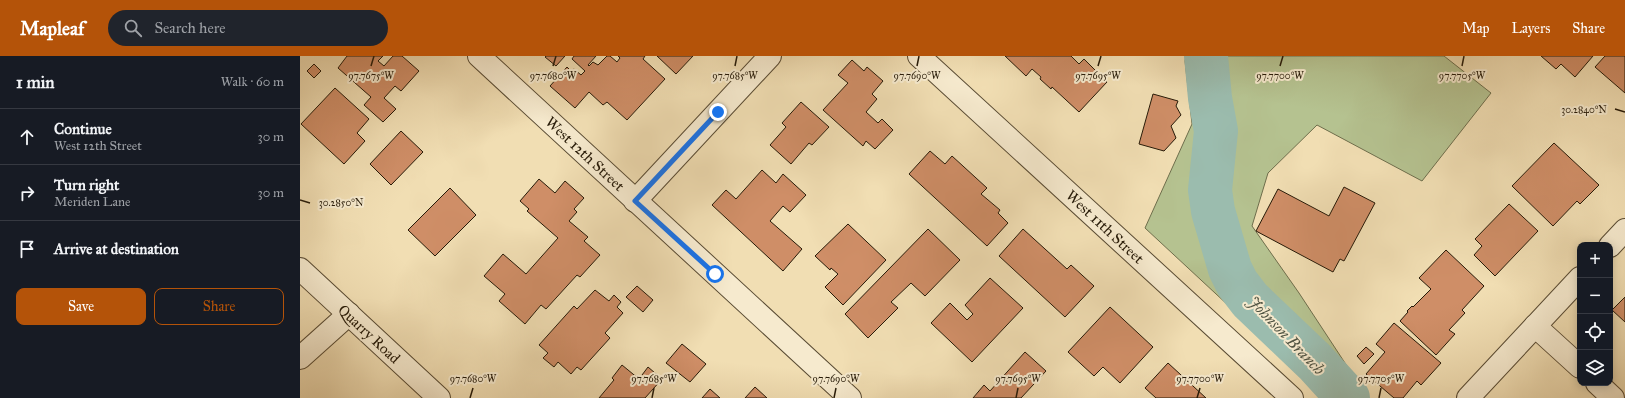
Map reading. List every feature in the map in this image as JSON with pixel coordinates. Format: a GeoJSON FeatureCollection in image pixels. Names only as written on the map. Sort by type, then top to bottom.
{"type":"FeatureCollection","features":[{"type":"Feature","properties":{"kind":"street","name":"West 12th Street"},"geometry":{"type":"LineString","coordinates":[[479,56],[850,398]]}},
{"type":"Feature","properties":{"kind":"street"},"geometry":{"type":"LineString","coordinates":[[635,201],[770,56]]}},
{"type":"Feature","properties":{"kind":"street","name":"West 11th Street"},"geometry":{"type":"LineString","coordinates":[[919,56],[1292,398]]}},
{"type":"Feature","properties":{"kind":"street"},"geometry":{"type":"LineString","coordinates":[[1613,243],[1625,230]]}},
{"type":"Feature","properties":{"kind":"street","name":"Quarry Road"},"geometry":{"type":"LineString","coordinates":[[300,269],[439,398]]}},
{"type":"Feature","properties":{"kind":"street"},"geometry":{"type":"LineString","coordinates":[[1468,398],[1577,281]]}},
{"type":"Feature","properties":{"kind":"street"},"geometry":{"type":"LineString","coordinates":[[300,358],[349,314]]}},
{"type":"Feature","properties":{"kind":"street"},"geometry":{"type":"LineString","coordinates":[[1535,326],[1577,364]]}},
{"type":"Feature","properties":{"kind":"street"},"geometry":{"type":"LineString","coordinates":[[1600,386],[1613,398]]}},
{"type":"Feature","properties":{"kind":"green space"},"geometry":{"type":"Polygon","coordinates":[[[1186,56],[1444,56],[1491,93],[1422,181],[1317,125],[1268,173],[1252,226],[1299,293],[1368,398],[1328,398],[1145,228],[1192,124],[1185,61],[1186,56]]]}},
{"type":"Feature","properties":{"kind":"building"},"geometry":{"type":"Polygon","coordinates":[[[347,56],[383,56],[378,61],[384,66],[393,56],[402,56],[419,71],[401,91],[395,86],[384,98],[396,109],[383,122],[364,105],[371,97],[338,68],[347,56]]]}},
{"type":"Feature","properties":{"kind":"building"},"geometry":{"type":"Polygon","coordinates":[[[565,56],[556,66],[545,57],[565,56]]]}},
{"type":"Feature","properties":{"kind":"building"},"geometry":{"type":"Polygon","coordinates":[[[574,56],[596,56],[588,65],[589,66],[593,62],[598,65],[607,56],[610,56],[617,62],[620,58],[618,56],[645,56],[643,59],[665,79],[627,120],[607,102],[603,105],[589,92],[575,108],[550,86],[567,67],[571,71],[574,69],[581,75],[585,71],[572,59],[574,56]]]}},
{"type":"Feature","properties":{"kind":"building"},"geometry":{"type":"Polygon","coordinates":[[[657,56],[693,56],[676,74],[657,56]]]}},
{"type":"Feature","properties":{"kind":"building"},"geometry":{"type":"Polygon","coordinates":[[[1005,56],[1071,56],[1079,64],[1084,59],[1107,82],[1079,112],[1052,87],[1051,89],[1040,79],[1041,77],[1032,69],[1026,76],[1005,56]]]}},
{"type":"Feature","properties":{"kind":"building"},"geometry":{"type":"Polygon","coordinates":[[[1541,56],[1593,56],[1575,77],[1561,64],[1556,69],[1541,56]]]}},
{"type":"Feature","properties":{"kind":"building"},"geometry":{"type":"Polygon","coordinates":[[[1605,56],[1625,56],[1625,93],[1595,67],[1605,56]]]}},
{"type":"Feature","properties":{"kind":"building"},"geometry":{"type":"Polygon","coordinates":[[[852,60],[864,71],[867,67],[883,81],[872,94],[877,99],[866,112],[878,123],[882,119],[893,130],[875,149],[866,141],[863,146],[823,110],[848,83],[838,75],[852,60]]]}},
{"type":"Feature","properties":{"kind":"building"},"geometry":{"type":"Polygon","coordinates":[[[314,64],[321,71],[314,78],[307,71],[314,64]]]}},
{"type":"Feature","properties":{"kind":"building"},"geometry":{"type":"Polygon","coordinates":[[[335,88],[369,119],[357,133],[365,141],[344,164],[301,124],[335,88]]]}},
{"type":"Feature","properties":{"kind":"building"},"geometry":{"type":"Polygon","coordinates":[[[1153,94],[1178,101],[1176,106],[1181,115],[1171,126],[1176,138],[1164,151],[1139,144],[1153,94]]]}},
{"type":"Feature","properties":{"kind":"building"},"geometry":{"type":"Polygon","coordinates":[[[801,102],[829,127],[812,145],[809,143],[791,164],[770,145],[786,127],[782,123],[801,102]]]}},
{"type":"Feature","properties":{"kind":"building"},"geometry":{"type":"Polygon","coordinates":[[[401,131],[423,152],[391,185],[370,164],[401,131]]]}},
{"type":"Feature","properties":{"kind":"building"},"geometry":{"type":"Polygon","coordinates":[[[1554,143],[1599,185],[1580,204],[1577,201],[1553,226],[1512,186],[1554,143]]]}},
{"type":"Feature","properties":{"kind":"building"},"geometry":{"type":"Polygon","coordinates":[[[930,151],[945,164],[952,156],[987,188],[981,194],[1000,210],[998,213],[1008,223],[987,246],[909,174],[930,151]]]}},
{"type":"Feature","properties":{"kind":"building"},"geometry":{"type":"Polygon","coordinates":[[[762,170],[776,183],[783,174],[806,195],[790,212],[783,206],[770,221],[802,249],[783,271],[712,205],[726,190],[736,199],[762,170]]]}},
{"type":"Feature","properties":{"kind":"building"},"geometry":{"type":"Polygon","coordinates":[[[539,179],[555,193],[565,181],[584,198],[574,209],[577,212],[569,221],[588,237],[584,241],[600,255],[580,277],[577,275],[546,309],[541,305],[525,324],[499,301],[505,294],[484,276],[503,254],[526,274],[558,238],[527,211],[529,209],[520,201],[539,179]]]}},
{"type":"Feature","properties":{"kind":"building"},"geometry":{"type":"Polygon","coordinates":[[[1344,187],[1375,203],[1344,261],[1340,259],[1333,272],[1256,231],[1278,189],[1329,216],[1344,187]]]}},
{"type":"Feature","properties":{"kind":"building"},"geometry":{"type":"Polygon","coordinates":[[[450,188],[476,215],[435,256],[408,230],[450,188]]]}},
{"type":"Feature","properties":{"kind":"building"},"geometry":{"type":"Polygon","coordinates":[[[1509,204],[1538,231],[1495,276],[1474,255],[1482,246],[1475,239],[1509,204]]]}},
{"type":"Feature","properties":{"kind":"building"},"geometry":{"type":"Polygon","coordinates":[[[848,224],[886,260],[843,305],[825,287],[838,274],[831,268],[830,270],[815,256],[848,224]]]}},
{"type":"Feature","properties":{"kind":"building"},"geometry":{"type":"Polygon","coordinates":[[[928,229],[960,260],[925,296],[911,283],[891,302],[898,308],[868,338],[845,314],[928,229]]]}},
{"type":"Feature","properties":{"kind":"building"},"geometry":{"type":"Polygon","coordinates":[[[1023,229],[1067,269],[1071,265],[1094,286],[1065,317],[999,256],[1023,229]]]}},
{"type":"Feature","properties":{"kind":"building"},"geometry":{"type":"Polygon","coordinates":[[[1446,250],[1484,286],[1462,310],[1465,313],[1449,330],[1455,334],[1436,355],[1400,321],[1408,312],[1407,311],[1431,289],[1419,278],[1446,250]]]}},
{"type":"Feature","properties":{"kind":"building"},"geometry":{"type":"Polygon","coordinates":[[[990,278],[1023,308],[972,362],[931,323],[950,303],[967,320],[973,314],[965,305],[990,278]]]}},
{"type":"Feature","properties":{"kind":"building"},"geometry":{"type":"Polygon","coordinates":[[[637,286],[653,300],[643,312],[626,297],[637,286]]]}},
{"type":"Feature","properties":{"kind":"building"},"geometry":{"type":"Polygon","coordinates":[[[595,290],[609,301],[614,295],[621,302],[617,307],[623,313],[605,333],[610,338],[581,370],[577,367],[571,374],[558,362],[554,367],[543,358],[548,353],[539,345],[574,306],[577,309],[595,290]]]}},
{"type":"Feature","properties":{"kind":"building"},"geometry":{"type":"Polygon","coordinates":[[[1625,297],[1625,322],[1613,311],[1613,309],[1625,297]]]}},
{"type":"Feature","properties":{"kind":"building"},"geometry":{"type":"Polygon","coordinates":[[[1110,307],[1153,347],[1120,383],[1103,367],[1094,376],[1068,352],[1110,307]]]}},
{"type":"Feature","properties":{"kind":"building"},"geometry":{"type":"Polygon","coordinates":[[[1394,323],[1441,363],[1421,385],[1417,381],[1403,398],[1394,398],[1366,374],[1385,352],[1376,344],[1394,323]]]}},
{"type":"Feature","properties":{"kind":"building"},"geometry":{"type":"Polygon","coordinates":[[[682,344],[706,364],[690,382],[666,363],[682,344]]]}},
{"type":"Feature","properties":{"kind":"building"},"geometry":{"type":"Polygon","coordinates":[[[1366,347],[1374,354],[1364,364],[1357,356],[1366,347]]]}},
{"type":"Feature","properties":{"kind":"building"},"geometry":{"type":"Polygon","coordinates":[[[1025,352],[1046,371],[1021,398],[973,398],[984,385],[990,391],[1025,352]]]}},
{"type":"Feature","properties":{"kind":"building"},"geometry":{"type":"Polygon","coordinates":[[[1168,363],[1206,398],[1156,398],[1145,388],[1168,363]]]}},
{"type":"Feature","properties":{"kind":"building"},"geometry":{"type":"Polygon","coordinates":[[[622,365],[639,379],[648,367],[662,379],[645,398],[599,398],[614,380],[612,378],[622,365]]]}},
{"type":"Feature","properties":{"kind":"building"},"geometry":{"type":"Polygon","coordinates":[[[755,387],[767,398],[745,398],[755,387]]]}},
{"type":"Feature","properties":{"kind":"building"},"geometry":{"type":"Polygon","coordinates":[[[710,389],[720,398],[702,398],[710,389]]]}},
{"type":"Feature","properties":{"kind":"waterway","name":"Johnson Branch"},"geometry":{"type":"LineString","coordinates":[[1206,56],[1210,98],[1216,131],[1210,190],[1213,211],[1230,269],[1237,283],[1250,300],[1315,362],[1348,398]]}},
{"type":"Feature","properties":{"kind":"route"},"geometry":{"type":"LineString","coordinates":[[715,274],[635,201],[718,112]]}}]}
